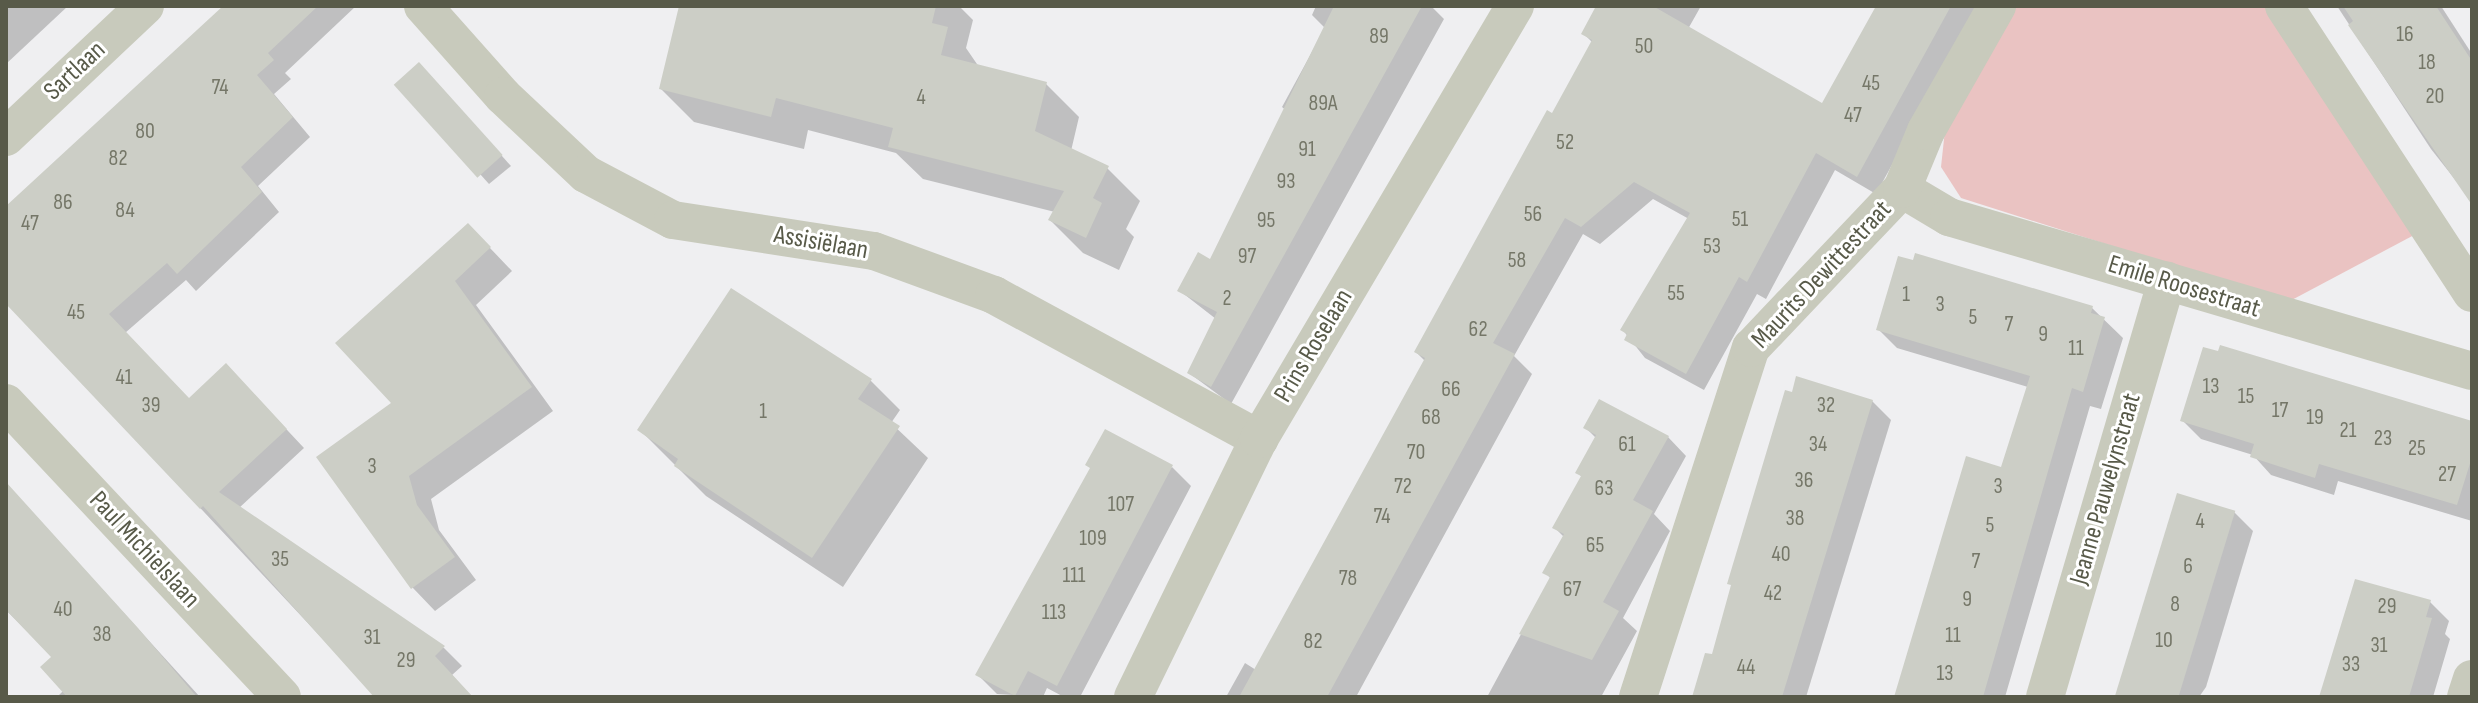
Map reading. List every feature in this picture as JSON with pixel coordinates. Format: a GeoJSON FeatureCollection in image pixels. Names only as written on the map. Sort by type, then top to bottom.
{"type":"FeatureCollection","features":[{"type":"Feature","properties":{"kind":"street","name":"Sartlaan"},"geometry":{"type":"LineString","coordinates":[[6,137],[145,6]]}},
{"type":"Feature","properties":{"kind":"street","name":"Assisiëlaan"},"geometry":{"type":"LineString","coordinates":[[423,6],[503,96],[586,174],[673,220],[874,251],[994,295],[1259,439]]}},
{"type":"Feature","properties":{"kind":"street","name":"Prins Roselaan"},"geometry":{"type":"LineString","coordinates":[[1133,697],[1259,439],[1515,6]]}},
{"type":"Feature","properties":{"kind":"street","name":"Maurits Dewittestraat"},"geometry":{"type":"LineString","coordinates":[[1638,697],[1751,348],[1902,189],[1926,131],[1997,6]]}},
{"type":"Feature","properties":{"kind":"street"},"geometry":{"type":"LineString","coordinates":[[2284,6],[2472,293]]}},
{"type":"Feature","properties":{"kind":"street","name":"Emile Roosestraat"},"geometry":{"type":"LineString","coordinates":[[1902,189],[1949,217],[2472,371]]}},
{"type":"Feature","properties":{"kind":"street","name":"Jeanne Pauwelynstraat"},"geometry":{"type":"LineString","coordinates":[[2045,697],[2167,281]]}},
{"type":"Feature","properties":{"kind":"street","name":"Paul Michielslaan"},"geometry":{"type":"LineString","coordinates":[[6,403],[282,697]]}},
{"type":"Feature","properties":{"kind":"street"},"geometry":{"type":"LineString","coordinates":[[2466,697],[2472,679]]}},
{"type":"Feature","properties":{"kind":"shaded area"},"geometry":{"type":"Polygon","coordinates":[[[2013,6],[2266,6],[2416,234],[2288,302],[1961,198],[1941,167],[1945,130],[2013,6]]]}},
{"type":"Feature","properties":{"kind":"building"},"geometry":{"type":"Polygon","coordinates":[[[223,6],[318,6],[268,53],[274,60],[257,75],[293,117],[241,167],[262,192],[177,274],[167,263],[109,314],[189,398],[226,363],[287,429],[219,492],[445,646],[435,656],[473,697],[374,697],[203,506],[200,509],[6,304],[6,206],[223,6]]]}},
{"type":"Feature","properties":{"kind":"building"},"geometry":{"type":"Polygon","coordinates":[[[679,6],[936,6],[932,23],[948,27],[941,55],[1047,82],[1035,131],[1109,166],[1093,198],[1102,203],[1086,238],[1048,220],[1064,191],[888,147],[893,128],[776,98],[771,117],[659,89],[679,6]]]}},
{"type":"Feature","properties":{"kind":"building"},"geometry":{"type":"Polygon","coordinates":[[[1334,6],[1422,6],[1211,387],[1187,373],[1217,312],[1177,291],[1198,252],[1210,259],[1334,6]]]}},
{"type":"Feature","properties":{"kind":"building"},"geometry":{"type":"Polygon","coordinates":[[[1596,6],[1653,6],[1822,103],[1876,6],[1951,6],[1857,177],[1816,153],[1747,282],[1739,277],[1686,374],[1624,340],[1627,334],[1620,330],[1690,213],[1634,182],[1581,227],[1565,218],[1493,343],[1515,354],[1327,697],[1239,697],[1425,358],[1414,352],[1547,110],[1552,113],[1592,40],[1581,34],[1596,6]]]}},
{"type":"Feature","properties":{"kind":"building"},"geometry":{"type":"Polygon","coordinates":[[[2343,6],[2436,6],[2472,61],[2472,205],[2348,25],[2353,21],[2343,6]]]}},
{"type":"Feature","properties":{"kind":"building"},"geometry":{"type":"Polygon","coordinates":[[[419,62],[503,155],[477,178],[394,85],[419,62]]]}},
{"type":"Feature","properties":{"kind":"building"},"geometry":{"type":"Polygon","coordinates":[[[468,223],[491,247],[455,281],[532,387],[409,476],[417,505],[455,557],[411,589],[316,457],[391,403],[335,343],[468,223]]]}},
{"type":"Feature","properties":{"kind":"building"},"geometry":{"type":"Polygon","coordinates":[[[1915,253],[2093,306],[2091,313],[2105,317],[2083,392],[2072,388],[1983,697],[1894,697],[1966,456],[2001,467],[2030,376],[1876,330],[1898,256],[1913,260],[1915,253]]]}},
{"type":"Feature","properties":{"kind":"building"},"geometry":{"type":"Polygon","coordinates":[[[731,288],[872,379],[858,399],[900,426],[812,558],[674,466],[678,459],[637,430],[731,288]]]}},
{"type":"Feature","properties":{"kind":"building"},"geometry":{"type":"Polygon","coordinates":[[[2220,345],[2472,421],[2472,457],[2457,505],[2319,464],[2315,478],[2250,457],[2254,444],[2180,421],[2203,347],[2218,351],[2220,345]]]}},
{"type":"Feature","properties":{"kind":"building"},"geometry":{"type":"Polygon","coordinates":[[[1796,376],[1873,400],[1782,697],[1692,697],[1705,653],[1712,654],[1731,585],[1727,584],[1785,390],[1792,392],[1796,376]]]}},
{"type":"Feature","properties":{"kind":"building"},"geometry":{"type":"Polygon","coordinates":[[[1599,399],[1669,436],[1633,500],[1653,511],[1603,602],[1619,611],[1592,660],[1519,634],[1550,577],[1542,573],[1564,534],[1552,528],[1581,476],[1575,473],[1596,435],[1583,428],[1599,399]]]}},
{"type":"Feature","properties":{"kind":"building"},"geometry":{"type":"Polygon","coordinates":[[[1105,429],[1173,465],[1057,686],[1028,671],[1015,696],[975,675],[1090,468],[1085,465],[1105,429]]]}},
{"type":"Feature","properties":{"kind":"building"},"geometry":{"type":"Polygon","coordinates":[[[6,482],[197,697],[67,697],[40,667],[51,657],[6,610],[6,482]]]}},
{"type":"Feature","properties":{"kind":"building"},"geometry":{"type":"Polygon","coordinates":[[[2177,493],[2235,511],[2178,697],[2115,697],[2177,493]]]}},
{"type":"Feature","properties":{"kind":"building"},"geometry":{"type":"Polygon","coordinates":[[[2355,579],[2431,600],[2426,617],[2432,618],[2409,697],[2319,697],[2355,579]]]}}]}
